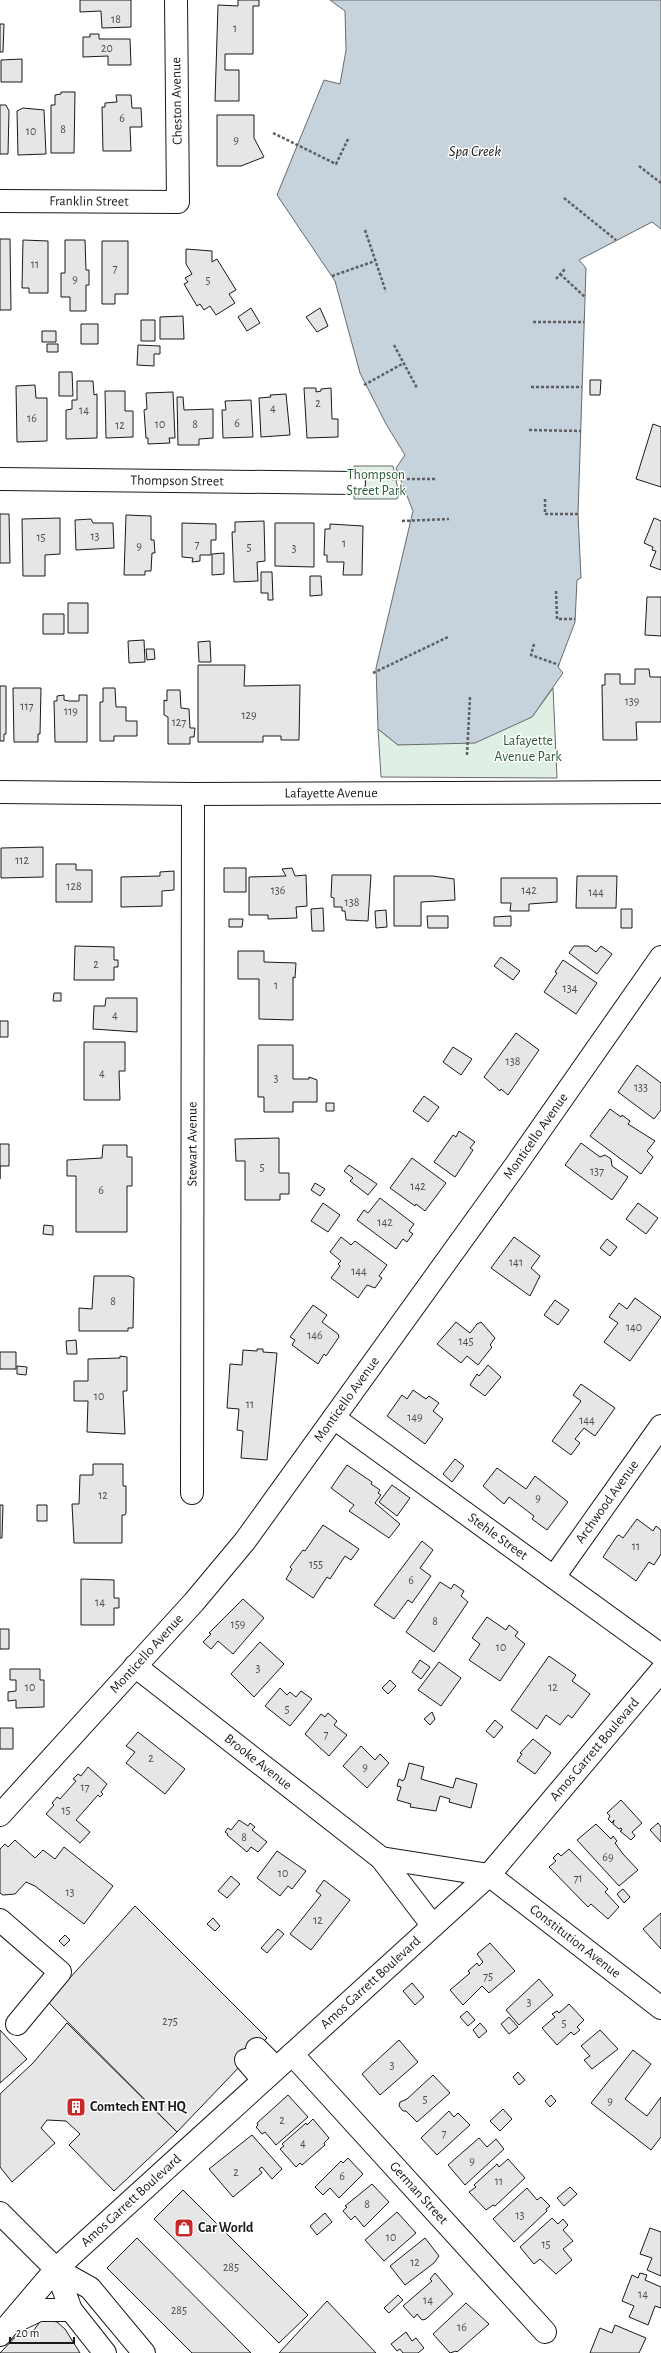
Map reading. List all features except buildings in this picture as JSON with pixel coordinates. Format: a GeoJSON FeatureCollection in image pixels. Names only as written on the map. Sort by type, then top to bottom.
{"type":"FeatureCollection","features":[{"type":"Feature","properties":{"kind":"street","name":"Cheston Avenue"},"geometry":{"type":"LineString","coordinates":[[176,0],[178,202]]}},
{"type":"Feature","properties":{"kind":"street","name":"Franklin Street"},"geometry":{"type":"LineString","coordinates":[[0,201],[178,202]]}},
{"type":"Feature","properties":{"kind":"street","name":"Thompson Street"},"geometry":{"type":"LineString","coordinates":[[0,479],[354,483]]}},
{"type":"Feature","properties":{"kind":"street","name":"Lafayette Avenue"},"geometry":{"type":"LineString","coordinates":[[0,792],[193,794],[661,792]]}},
{"type":"Feature","properties":{"kind":"street","name":"Stewart Avenue"},"geometry":{"type":"LineString","coordinates":[[192,1493],[193,794]]}},
{"type":"Feature","properties":{"kind":"street","name":"Monticello Avenue"},"geometry":{"type":"LineString","coordinates":[[0,1815],[194,1602],[246,1541],[510,1172],[661,957]]}},
{"type":"Feature","properties":{"kind":"street","name":"Stehle Street"},"geometry":{"type":"LineString","coordinates":[[334,1418],[661,1655]]}},
{"type":"Feature","properties":{"kind":"street","name":"Archwood Avenue"},"geometry":{"type":"LineString","coordinates":[[554,1577],[661,1426]]}},
{"type":"Feature","properties":{"kind":"street","name":"Brooke Avenue"},"geometry":{"type":"LineString","coordinates":[[135,1666],[381,1858],[433,1926]]}},
{"type":"Feature","properties":{"kind":"street","name":"Amos Garrett Boulevard"},"geometry":{"type":"LineString","coordinates":[[5,2329],[56,2270],[489,1875],[661,1671]]}},
{"type":"Feature","properties":{"kind":"street","name":"Brooke Avenue"},"geometry":{"type":"LineString","coordinates":[[381,1858],[489,1875]]}},
{"type":"Feature","properties":{"kind":"street","name":"Constitution Avenue"},"geometry":{"type":"LineString","coordinates":[[489,1875],[661,2008]]}},
{"type":"Feature","properties":{"kind":"street"},"geometry":{"type":"LineString","coordinates":[[0,1920],[60,1972],[17,2024]]}},
{"type":"Feature","properties":{"kind":"street"},"geometry":{"type":"LineString","coordinates":[[252,2054],[270,2074]]}},
{"type":"Feature","properties":{"kind":"street","name":"German Street"},"geometry":{"type":"LineString","coordinates":[[292,2054],[545,2332]]}},
{"type":"Feature","properties":{"kind":"street"},"geometry":{"type":"LineString","coordinates":[[0,2213],[56,2270],[90,2288],[144,2353]]}},
{"type":"Feature","properties":{"kind":"street"},"geometry":{"type":"LineString","coordinates":[[56,2270],[71,2310],[105,2353]]}},
{"type":"Feature","properties":{"kind":"street"},"geometry":{"type":"LineString","coordinates":[[5,2329],[39,2310],[71,2310]]}},
{"type":"Feature","properties":{"kind":"path"},"geometry":{"type":"LineString","coordinates":[[273,133],[336,164],[349,137]]}},
{"type":"Feature","properties":{"kind":"path"},"geometry":{"type":"LineString","coordinates":[[639,166],[661,183]]}},
{"type":"Feature","properties":{"kind":"path"},"geometry":{"type":"LineString","coordinates":[[564,198],[616,240]]}},
{"type":"Feature","properties":{"kind":"path"},"geometry":{"type":"LineString","coordinates":[[365,230],[386,292]]}},
{"type":"Feature","properties":{"kind":"path"},"geometry":{"type":"LineString","coordinates":[[332,276],[376,261]]}},
{"type":"Feature","properties":{"kind":"path"},"geometry":{"type":"LineString","coordinates":[[556,279],[565,269]]}},
{"type":"Feature","properties":{"kind":"path"},"geometry":{"type":"LineString","coordinates":[[560,274],[585,297]]}},
{"type":"Feature","properties":{"kind":"path"},"geometry":{"type":"LineString","coordinates":[[533,322],[584,322]]}},
{"type":"Feature","properties":{"kind":"path"},"geometry":{"type":"LineString","coordinates":[[394,345],[417,388]]}},
{"type":"Feature","properties":{"kind":"path"},"geometry":{"type":"LineString","coordinates":[[364,385],[404,363]]}},
{"type":"Feature","properties":{"kind":"path"},"geometry":{"type":"LineString","coordinates":[[531,387],[582,387]]}},
{"type":"Feature","properties":{"kind":"path"},"geometry":{"type":"LineString","coordinates":[[529,430],[581,431]]}},
{"type":"Feature","properties":{"kind":"path"},"geometry":{"type":"LineString","coordinates":[[392,479],[437,479]]}},
{"type":"Feature","properties":{"kind":"path"},"geometry":{"type":"LineString","coordinates":[[545,499],[545,514],[578,514]]}},
{"type":"Feature","properties":{"kind":"path"},"geometry":{"type":"LineString","coordinates":[[402,521],[449,519]]}},
{"type":"Feature","properties":{"kind":"path"},"geometry":{"type":"LineString","coordinates":[[556,591],[557,619],[575,619]]}},
{"type":"Feature","properties":{"kind":"path"},"geometry":{"type":"LineString","coordinates":[[373,673],[448,637]]}},
{"type":"Feature","properties":{"kind":"path"},"geometry":{"type":"LineString","coordinates":[[534,644],[530,655],[559,665]]}},
{"type":"Feature","properties":{"kind":"path"},"geometry":{"type":"LineString","coordinates":[[468,755],[470,697]]}},
{"type":"Feature","properties":{"kind":"green space","name":"Thompson Street Park"},"geometry":{"type":"Polygon","coordinates":[[[354,466],[393,466],[399,494],[397,499],[354,499],[354,466]]]}},
{"type":"Feature","properties":{"kind":"green space","name":"Lafayette Avenue Park"},"geometry":{"type":"Polygon","coordinates":[[[553,688],[557,778],[381,777],[378,729],[398,745],[532,717],[553,688]]]}},
{"type":"Feature","properties":{"kind":"water","name":"Spa Creek"},"geometry":{"type":"Polygon","coordinates":[[[330,0],[661,0],[661,229],[652,222],[579,260],[586,268],[578,514],[581,578],[577,580],[575,622],[558,667],[563,673],[532,717],[475,743],[398,745],[378,729],[376,668],[413,511],[396,468],[405,455],[386,424],[360,373],[335,281],[277,195],[324,80],[340,84],[346,50],[345,11],[330,0]]]}},
{"type":"Feature","properties":{"kind":"place","name":"Comtech ENT HQ"},"geometry":{"type":"Point","coordinates":[76,2107]}},
{"type":"Feature","properties":{"kind":"place","name":"Car World"},"geometry":{"type":"Point","coordinates":[184,2228]}}]}
